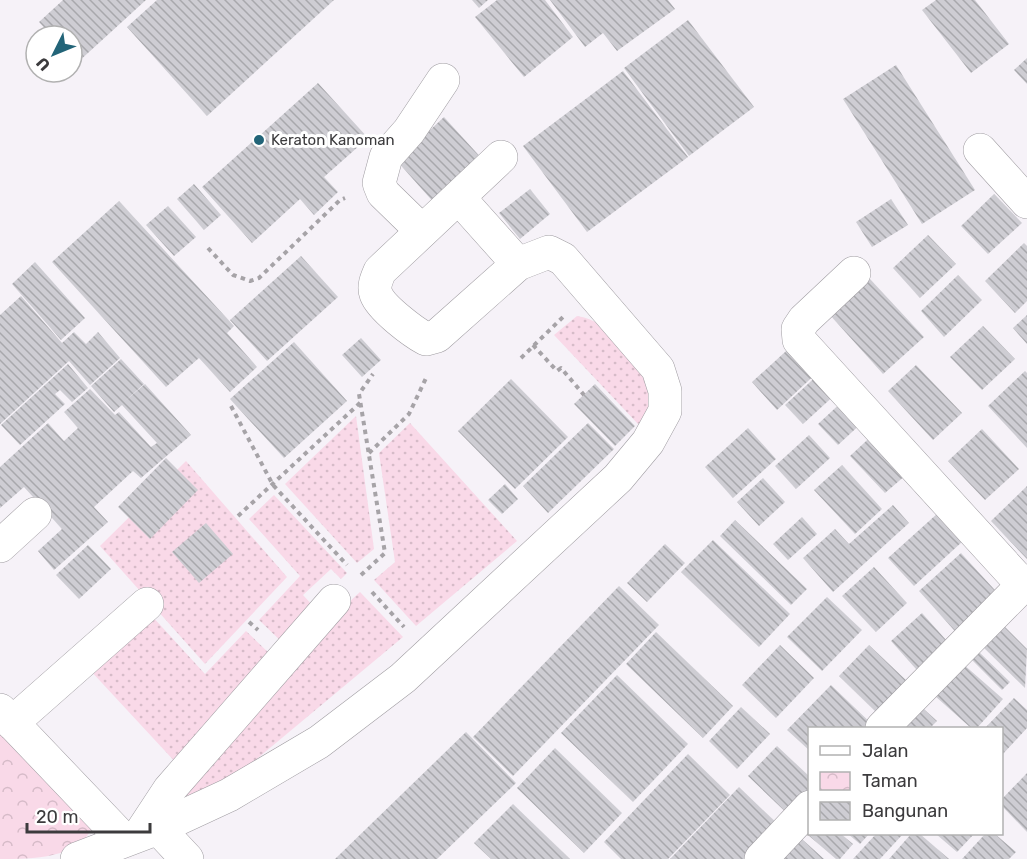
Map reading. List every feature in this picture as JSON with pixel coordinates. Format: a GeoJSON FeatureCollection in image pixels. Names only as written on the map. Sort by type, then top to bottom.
{"type":"FeatureCollection","features":[{"type":"Feature","properties":{"kind":"street"},"geometry":{"type":"LineString","coordinates":[[422,231],[381,187],[381,172],[386,157],[409,131],[443,80]]}},
{"type":"Feature","properties":{"kind":"street"},"geometry":{"type":"LineString","coordinates":[[980,150],[1027,202]]}},
{"type":"Feature","properties":{"kind":"street"},"geometry":{"type":"LineString","coordinates":[[76,859],[229,795],[320,742],[403,678],[618,478],[648,442],[665,411],[665,390],[658,369],[563,259],[549,252],[518,264],[437,336],[426,339],[410,329],[376,295],[375,282],[381,271],[501,157]]}},
{"type":"Feature","properties":{"kind":"street"},"geometry":{"type":"LineString","coordinates":[[459,198],[518,264]]}},
{"type":"Feature","properties":{"kind":"street"},"geometry":{"type":"LineString","coordinates":[[854,273],[804,320],[798,329],[799,340],[1025,583],[884,727]]}},
{"type":"Feature","properties":{"kind":"street"},"geometry":{"type":"LineString","coordinates":[[0,546],[35,514]]}},
{"type":"Feature","properties":{"kind":"street"},"geometry":{"type":"LineString","coordinates":[[140,834],[169,790],[334,601]]}},
{"type":"Feature","properties":{"kind":"street"},"geometry":{"type":"LineString","coordinates":[[147,604],[6,716],[140,834],[188,859]]}},
{"type":"Feature","properties":{"kind":"street"},"geometry":{"type":"LineString","coordinates":[[761,859],[808,809]]}},
{"type":"Feature","properties":{"kind":"path"},"geometry":{"type":"LineString","coordinates":[[208,248],[233,275],[250,281],[259,278],[340,200],[381,187]]}},
{"type":"Feature","properties":{"kind":"path"},"geometry":{"type":"LineString","coordinates":[[521,358],[591,291]]}},
{"type":"Feature","properties":{"kind":"path"},"geometry":{"type":"LineString","coordinates":[[369,453],[410,414],[430,371],[437,336]]}},
{"type":"Feature","properties":{"kind":"path"},"geometry":{"type":"LineString","coordinates":[[533,345],[557,371],[561,368],[584,395]]}},
{"type":"Feature","properties":{"kind":"path"},"geometry":{"type":"LineString","coordinates":[[334,601],[386,553],[359,394],[373,374]]}},
{"type":"Feature","properties":{"kind":"path"},"geometry":{"type":"LineString","coordinates":[[238,516],[361,401]]}},
{"type":"Feature","properties":{"kind":"path"},"geometry":{"type":"LineString","coordinates":[[231,406],[273,484],[428,654]]}},
{"type":"Feature","properties":{"kind":"green space"},"geometry":{"type":"Polygon","coordinates":[[[577,316],[589,319],[612,334],[657,389],[651,411],[638,424],[554,335],[577,316]]]}},
{"type":"Feature","properties":{"kind":"green space"},"geometry":{"type":"Polygon","coordinates":[[[356,416],[374,549],[357,563],[285,484],[356,416]]]}},
{"type":"Feature","properties":{"kind":"green space"},"geometry":{"type":"Polygon","coordinates":[[[410,423],[517,541],[416,626],[374,580],[395,562],[379,453],[410,423]]]}},
{"type":"Feature","properties":{"kind":"green space"},"geometry":{"type":"Polygon","coordinates":[[[186,461],[287,577],[205,664],[100,546],[186,461]]]}},
{"type":"Feature","properties":{"kind":"green space"},"geometry":{"type":"Polygon","coordinates":[[[274,495],[347,573],[341,579],[331,569],[303,595],[314,607],[284,644],[259,620],[300,576],[249,519],[274,495]]]}},
{"type":"Feature","properties":{"kind":"green space"},"geometry":{"type":"Polygon","coordinates":[[[360,592],[403,637],[241,772],[185,800],[182,798],[335,615],[360,592]]]}},
{"type":"Feature","properties":{"kind":"green space"},"geometry":{"type":"Polygon","coordinates":[[[151,615],[205,674],[246,631],[272,656],[178,765],[89,669],[151,615]]]}},
{"type":"Feature","properties":{"kind":"green space"},"geometry":{"type":"Polygon","coordinates":[[[0,723],[93,825],[78,845],[54,855],[0,859],[0,723]]]}},
{"type":"Feature","properties":{"kind":"building"},"geometry":{"type":"Polygon","coordinates":[[[63,0],[146,0],[84,57],[84,24],[41,24],[39,22],[63,0]]]}},
{"type":"Feature","properties":{"kind":"building"},"geometry":{"type":"Polygon","coordinates":[[[157,0],[334,0],[207,116],[127,27],[157,0]]]}},
{"type":"Feature","properties":{"kind":"building"},"geometry":{"type":"Polygon","coordinates":[[[472,0],[488,0],[479,8],[472,0]]]}},
{"type":"Feature","properties":{"kind":"building"},"geometry":{"type":"Polygon","coordinates":[[[497,0],[545,0],[573,37],[524,77],[475,17],[497,0]]]}},
{"type":"Feature","properties":{"kind":"building"},"geometry":{"type":"Polygon","coordinates":[[[550,0],[668,0],[675,9],[617,51],[603,33],[585,47],[550,0]]]}},
{"type":"Feature","properties":{"kind":"building"},"geometry":{"type":"Polygon","coordinates":[[[936,0],[975,0],[1009,44],[971,73],[922,10],[936,0]]]}},
{"type":"Feature","properties":{"kind":"building"},"geometry":{"type":"Polygon","coordinates":[[[688,20],[754,107],[689,156],[624,68],[688,20]]]}},
{"type":"Feature","properties":{"kind":"building"},"geometry":{"type":"Polygon","coordinates":[[[1027,58],[1027,84],[1014,70],[1027,58]]]}},
{"type":"Feature","properties":{"kind":"building"},"geometry":{"type":"Polygon","coordinates":[[[896,65],[975,190],[922,224],[843,99],[896,65]]]}},
{"type":"Feature","properties":{"kind":"building"},"geometry":{"type":"Polygon","coordinates":[[[623,71],[688,157],[587,232],[523,146],[623,71]]]}},
{"type":"Feature","properties":{"kind":"building"},"geometry":{"type":"Polygon","coordinates":[[[318,83],[368,138],[324,177],[338,192],[314,215],[300,199],[252,243],[202,187],[318,83]]]}},
{"type":"Feature","properties":{"kind":"building"},"geometry":{"type":"Polygon","coordinates":[[[444,117],[484,161],[436,205],[397,161],[444,117]]]}},
{"type":"Feature","properties":{"kind":"building"},"geometry":{"type":"Polygon","coordinates":[[[194,184],[221,215],[204,230],[177,199],[194,184]]]}},
{"type":"Feature","properties":{"kind":"building"},"geometry":{"type":"Polygon","coordinates":[[[530,189],[550,214],[520,239],[499,213],[530,189]]]}},
{"type":"Feature","properties":{"kind":"building"},"geometry":{"type":"Polygon","coordinates":[[[994,194],[1022,223],[988,254],[961,226],[994,194]]]}},
{"type":"Feature","properties":{"kind":"building"},"geometry":{"type":"Polygon","coordinates":[[[891,199],[908,225],[872,247],[856,222],[891,199]]]}},
{"type":"Feature","properties":{"kind":"building"},"geometry":{"type":"Polygon","coordinates":[[[119,201],[234,326],[227,333],[257,367],[230,392],[199,358],[166,387],[52,262],[119,201]]]}},
{"type":"Feature","properties":{"kind":"building"},"geometry":{"type":"Polygon","coordinates":[[[168,206],[196,237],[174,256],[146,225],[168,206]]]}},
{"type":"Feature","properties":{"kind":"building"},"geometry":{"type":"Polygon","coordinates":[[[928,235],[956,264],[920,298],[893,268],[928,235]]]}},
{"type":"Feature","properties":{"kind":"building"},"geometry":{"type":"Polygon","coordinates":[[[1024,243],[1027,246],[1027,301],[1015,313],[985,281],[1024,243]]]}},
{"type":"Feature","properties":{"kind":"building"},"geometry":{"type":"Polygon","coordinates":[[[301,256],[338,297],[267,361],[230,320],[301,256]]]}},
{"type":"Feature","properties":{"kind":"building"},"geometry":{"type":"Polygon","coordinates":[[[35,262],[85,318],[61,340],[12,284],[35,262]]]}},
{"type":"Feature","properties":{"kind":"building"},"geometry":{"type":"Polygon","coordinates":[[[958,275],[982,300],[944,337],[921,311],[958,275]]]}},
{"type":"Feature","properties":{"kind":"building"},"geometry":{"type":"Polygon","coordinates":[[[870,279],[924,337],[883,374],[830,315],[870,279]]]}},
{"type":"Feature","properties":{"kind":"building"},"geometry":{"type":"Polygon","coordinates":[[[21,296],[62,343],[74,332],[86,344],[98,332],[120,358],[90,385],[69,361],[0,424],[0,315],[21,296]]]}},
{"type":"Feature","properties":{"kind":"building"},"geometry":{"type":"Polygon","coordinates":[[[1027,315],[1027,344],[1013,328],[1027,315]]]}},
{"type":"Feature","properties":{"kind":"building"},"geometry":{"type":"Polygon","coordinates":[[[983,326],[1015,359],[982,390],[950,357],[983,326]]]}},
{"type":"Feature","properties":{"kind":"building"},"geometry":{"type":"Polygon","coordinates":[[[361,338],[381,360],[362,377],[342,355],[361,338]]]}},
{"type":"Feature","properties":{"kind":"building"},"geometry":{"type":"Polygon","coordinates":[[[294,342],[347,401],[284,458],[230,399],[294,342]]]}},
{"type":"Feature","properties":{"kind":"building"},"geometry":{"type":"Polygon","coordinates":[[[796,342],[821,369],[777,410],[752,382],[796,342]]]}},
{"type":"Feature","properties":{"kind":"building"},"geometry":{"type":"Polygon","coordinates":[[[121,359],[144,384],[124,402],[145,384],[191,435],[141,478],[133,471],[94,507],[108,522],[54,570],[38,551],[62,529],[24,487],[0,508],[0,467],[48,423],[64,441],[78,428],[64,412],[90,389],[115,415],[119,412],[151,447],[157,443],[122,405],[114,412],[91,386],[121,359]]]}},
{"type":"Feature","properties":{"kind":"building"},"geometry":{"type":"Polygon","coordinates":[[[68,364],[88,388],[72,402],[60,390],[55,394],[65,404],[20,445],[1,425],[68,364]]]}},
{"type":"Feature","properties":{"kind":"building"},"geometry":{"type":"Polygon","coordinates":[[[916,365],[962,413],[933,440],[888,391],[916,365]]]}},
{"type":"Feature","properties":{"kind":"building"},"geometry":{"type":"Polygon","coordinates":[[[1025,371],[1027,373],[1027,448],[988,406],[1025,371]]]}},
{"type":"Feature","properties":{"kind":"building"},"geometry":{"type":"Polygon","coordinates":[[[821,372],[838,392],[803,424],[785,405],[821,372]]]}},
{"type":"Feature","properties":{"kind":"building"},"geometry":{"type":"Polygon","coordinates":[[[511,379],[568,437],[515,489],[458,431],[511,379]]]}},
{"type":"Feature","properties":{"kind":"building"},"geometry":{"type":"Polygon","coordinates":[[[595,384],[635,426],[615,446],[574,404],[595,384]]]}},
{"type":"Feature","properties":{"kind":"building"},"geometry":{"type":"Polygon","coordinates":[[[845,399],[865,420],[838,445],[818,424],[845,399]]]}},
{"type":"Feature","properties":{"kind":"building"},"geometry":{"type":"Polygon","coordinates":[[[588,423],[614,449],[548,513],[523,486],[588,423]]]}},
{"type":"Feature","properties":{"kind":"building"},"geometry":{"type":"Polygon","coordinates":[[[748,428],[776,459],[733,498],[705,467],[748,428]]]}},
{"type":"Feature","properties":{"kind":"building"},"geometry":{"type":"Polygon","coordinates":[[[982,429],[1019,469],[985,500],[948,461],[982,429]]]}},
{"type":"Feature","properties":{"kind":"building"},"geometry":{"type":"Polygon","coordinates":[[[878,430],[913,469],[885,493],[850,456],[878,430]]]}},
{"type":"Feature","properties":{"kind":"building"},"geometry":{"type":"Polygon","coordinates":[[[809,435],[830,458],[796,489],[775,466],[809,435]]]}},
{"type":"Feature","properties":{"kind":"building"},"geometry":{"type":"Polygon","coordinates":[[[166,458],[198,490],[150,539],[118,507],[166,458]]]}},
{"type":"Feature","properties":{"kind":"building"},"geometry":{"type":"Polygon","coordinates":[[[842,465],[882,509],[855,534],[814,490],[842,465]]]}},
{"type":"Feature","properties":{"kind":"building"},"geometry":{"type":"Polygon","coordinates":[[[763,478],[785,502],[759,526],[737,502],[763,478]]]}},
{"type":"Feature","properties":{"kind":"building"},"geometry":{"type":"Polygon","coordinates":[[[505,484],[518,499],[502,514],[488,500],[505,484]]]}},
{"type":"Feature","properties":{"kind":"building"},"geometry":{"type":"Polygon","coordinates":[[[1027,486],[1027,559],[991,521],[1027,486]]]}},
{"type":"Feature","properties":{"kind":"building"},"geometry":{"type":"Polygon","coordinates":[[[893,505],[909,523],[833,592],[803,558],[835,529],[849,544],[893,505]]]}},
{"type":"Feature","properties":{"kind":"building"},"geometry":{"type":"Polygon","coordinates":[[[938,513],[963,541],[914,586],[888,558],[938,513]]]}},
{"type":"Feature","properties":{"kind":"building"},"geometry":{"type":"Polygon","coordinates":[[[802,517],[817,534],[788,560],[773,544],[802,517]]]}},
{"type":"Feature","properties":{"kind":"building"},"geometry":{"type":"Polygon","coordinates":[[[735,520],[807,589],[791,605],[720,536],[735,520]]]}},
{"type":"Feature","properties":{"kind":"building"},"geometry":{"type":"Polygon","coordinates":[[[206,523],[233,554],[199,583],[172,552],[206,523]]]}},
{"type":"Feature","properties":{"kind":"building"},"geometry":{"type":"Polygon","coordinates":[[[713,540],[790,614],[759,647],[681,572],[713,540]]]}},
{"type":"Feature","properties":{"kind":"building"},"geometry":{"type":"Polygon","coordinates":[[[665,544],[685,563],[647,602],[627,583],[665,544]]]}},
{"type":"Feature","properties":{"kind":"building"},"geometry":{"type":"Polygon","coordinates":[[[88,545],[111,569],[79,599],[56,575],[88,545]]]}},
{"type":"Feature","properties":{"kind":"building"},"geometry":{"type":"Polygon","coordinates":[[[961,553],[1004,600],[962,639],[919,591],[961,553]]]}},
{"type":"Feature","properties":{"kind":"building"},"geometry":{"type":"Polygon","coordinates":[[[874,567],[907,603],[876,632],[842,596],[874,567]]]}},
{"type":"Feature","properties":{"kind":"building"},"geometry":{"type":"Polygon","coordinates":[[[619,586],[659,625],[513,776],[473,737],[619,586]]]}},
{"type":"Feature","properties":{"kind":"building"},"geometry":{"type":"Polygon","coordinates":[[[827,597],[862,630],[822,671],[787,637],[827,597]]]}},
{"type":"Feature","properties":{"kind":"building"},"geometry":{"type":"Polygon","coordinates":[[[922,613],[955,650],[924,678],[891,641],[922,613]]]}},
{"type":"Feature","properties":{"kind":"building"},"geometry":{"type":"Polygon","coordinates":[[[1002,624],[1027,649],[1025,688],[981,645],[1002,624]]]}},
{"type":"Feature","properties":{"kind":"building"},"geometry":{"type":"Polygon","coordinates":[[[656,632],[733,706],[703,738],[626,664],[656,632]]]}},
{"type":"Feature","properties":{"kind":"building"},"geometry":{"type":"Polygon","coordinates":[[[780,645],[814,678],[776,718],[742,685],[780,645]]]}},
{"type":"Feature","properties":{"kind":"building"},"geometry":{"type":"Polygon","coordinates":[[[869,645],[909,683],[879,715],[839,676],[869,645]]]}},
{"type":"Feature","properties":{"kind":"building"},"geometry":{"type":"Polygon","coordinates":[[[979,652],[1010,682],[1002,690],[972,660],[979,652]]]}},
{"type":"Feature","properties":{"kind":"building"},"geometry":{"type":"Polygon","coordinates":[[[963,664],[1003,699],[978,727],[970,727],[935,696],[963,664]]]}},
{"type":"Feature","properties":{"kind":"building"},"geometry":{"type":"Polygon","coordinates":[[[617,675],[688,744],[633,802],[561,733],[617,675]]]}},
{"type":"Feature","properties":{"kind":"building"},"geometry":{"type":"Polygon","coordinates":[[[831,685],[875,727],[808,727],[808,749],[787,730],[831,685]]]}},
{"type":"Feature","properties":{"kind":"building"},"geometry":{"type":"Polygon","coordinates":[[[1014,698],[1027,710],[1027,728],[1003,754],[1003,727],[986,727],[1014,698]]]}},
{"type":"Feature","properties":{"kind":"building"},"geometry":{"type":"Polygon","coordinates":[[[914,700],[937,721],[931,727],[889,727],[914,700]]]}},
{"type":"Feature","properties":{"kind":"building"},"geometry":{"type":"Polygon","coordinates":[[[741,707],[770,734],[737,769],[709,741],[741,707]]]}},
{"type":"Feature","properties":{"kind":"building"},"geometry":{"type":"Polygon","coordinates":[[[466,732],[516,783],[437,859],[335,859],[466,732]]]}},
{"type":"Feature","properties":{"kind":"building"},"geometry":{"type":"Polygon","coordinates":[[[777,746],[808,775],[808,805],[793,819],[748,776],[777,746]]]}},
{"type":"Feature","properties":{"kind":"building"},"geometry":{"type":"Polygon","coordinates":[[[555,748],[622,813],[584,853],[517,788],[555,748]]]}},
{"type":"Feature","properties":{"kind":"building"},"geometry":{"type":"Polygon","coordinates":[[[688,754],[730,795],[668,859],[621,859],[604,842],[688,754]]]}},
{"type":"Feature","properties":{"kind":"building"},"geometry":{"type":"Polygon","coordinates":[[[1027,773],[1027,832],[1003,807],[1003,798],[1027,773]]]}},
{"type":"Feature","properties":{"kind":"building"},"geometry":{"type":"Polygon","coordinates":[[[739,787],[784,830],[756,859],[670,859],[739,787]]]}},
{"type":"Feature","properties":{"kind":"building"},"geometry":{"type":"Polygon","coordinates":[[[513,804],[570,859],[491,859],[474,843],[513,804]]]}},
{"type":"Feature","properties":{"kind":"building"},"geometry":{"type":"Polygon","coordinates":[[[808,821],[808,835],[801,829],[808,821]]]}},
{"type":"Feature","properties":{"kind":"building"},"geometry":{"type":"Polygon","coordinates":[[[793,831],[824,859],[768,859],[793,831]]]}},
{"type":"Feature","properties":{"kind":"building"},"geometry":{"type":"Polygon","coordinates":[[[808,835],[842,835],[853,844],[840,859],[836,859],[808,835]]]}},
{"type":"Feature","properties":{"kind":"building"},"geometry":{"type":"Polygon","coordinates":[[[849,835],[868,835],[860,844],[849,835]]]}},
{"type":"Feature","properties":{"kind":"building"},"geometry":{"type":"Polygon","coordinates":[[[875,835],[902,835],[880,859],[853,859],[875,835]]]}},
{"type":"Feature","properties":{"kind":"building"},"geometry":{"type":"Polygon","coordinates":[[[910,835],[921,835],[949,859],[889,859],[910,835]]]}},
{"type":"Feature","properties":{"kind":"building"},"geometry":{"type":"Polygon","coordinates":[[[937,835],[973,835],[957,852],[937,835]]]}},
{"type":"Feature","properties":{"kind":"building"},"geometry":{"type":"Polygon","coordinates":[[[984,835],[996,835],[1016,852],[1009,859],[962,859],[984,835]]]}},
{"type":"Feature","properties":{"kind":"place","name":"Keraton Kanoman"},"geometry":{"type":"Point","coordinates":[259,140]}}]}
